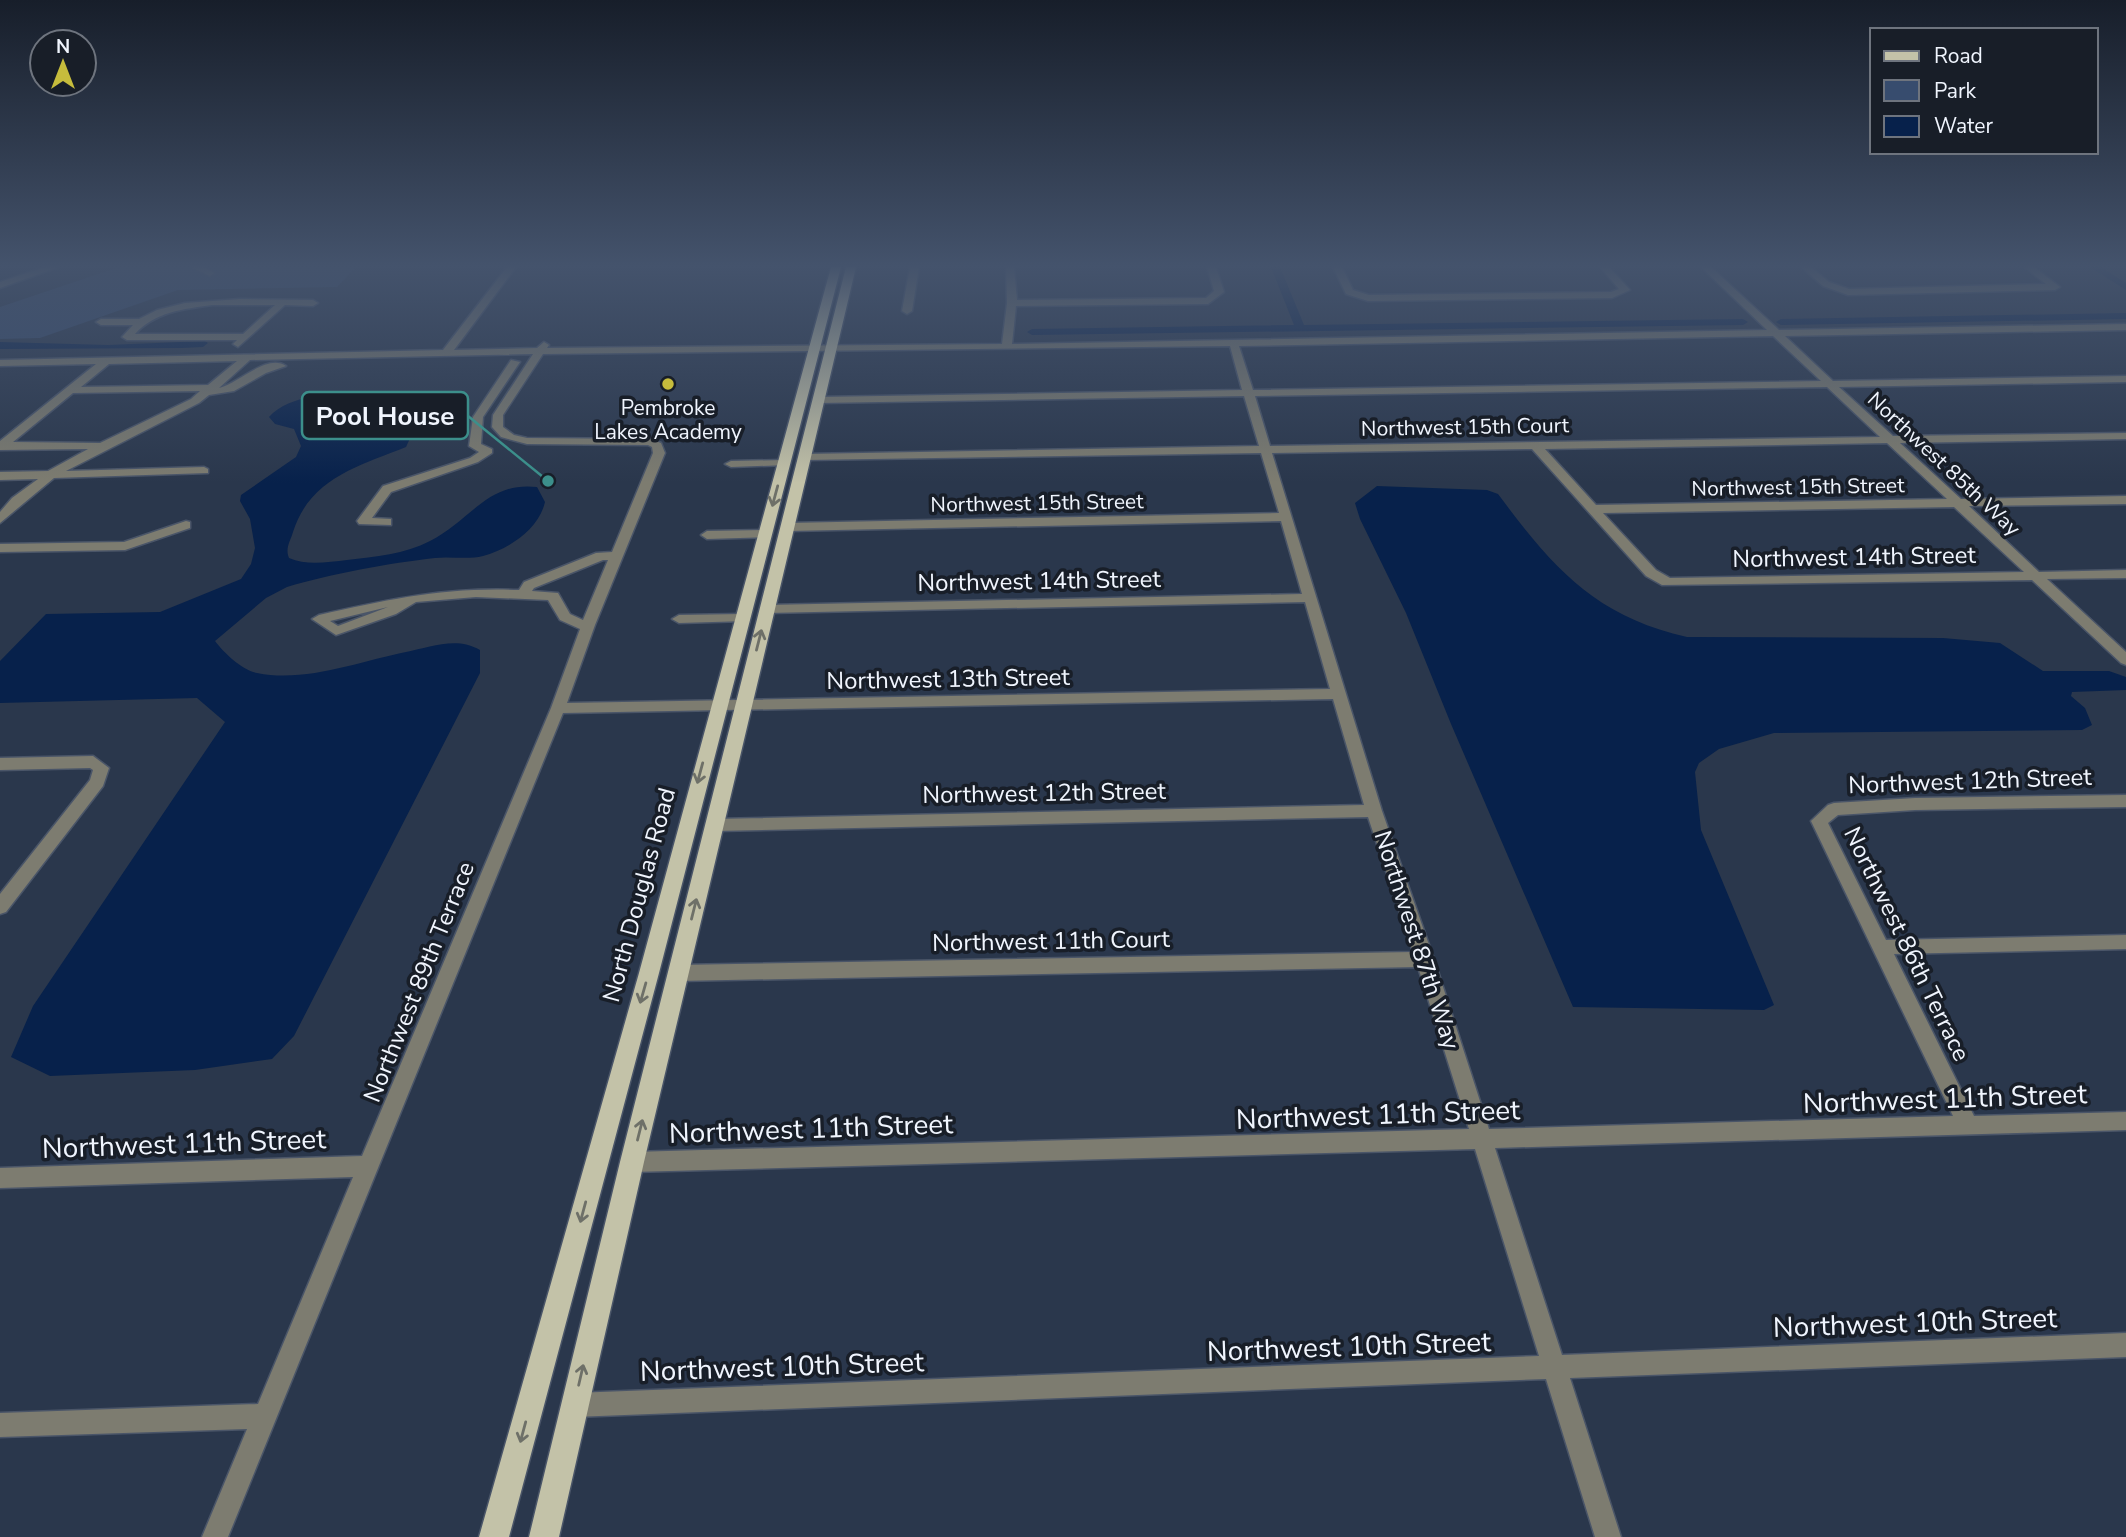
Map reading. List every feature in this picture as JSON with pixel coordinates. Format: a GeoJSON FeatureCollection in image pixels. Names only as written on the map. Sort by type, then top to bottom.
{"type":"FeatureCollection","features":[{"type":"Feature","properties":{"kind":"main road","name":"North Douglas Road"},"geometry":{"type":"LineString","coordinates":[[494,1537],[649,973],[717,707],[817,339]]}},
{"type":"Feature","properties":{"kind":"main road"},"geometry":{"type":"LineString","coordinates":[[544,1537],[742,706],[834,339]]}},
{"type":"Feature","properties":{"kind":"main road"},"geometry":{"type":"LineString","coordinates":[[799,407],[806,413],[801,435],[806,453]]}},
{"type":"Feature","properties":{"kind":"street"},"geometry":{"type":"LineString","coordinates":[[217,355],[219,347],[229,339]]}},
{"type":"Feature","properties":{"kind":"street"},"geometry":{"type":"LineString","coordinates":[[217,355],[233,348],[243,339]]}},
{"type":"Feature","properties":{"kind":"street"},"geometry":{"type":"LineString","coordinates":[[449,349],[457,339]]}},
{"type":"Feature","properties":{"kind":"street"},"geometry":{"type":"LineString","coordinates":[[1008,339],[1008,343]]}},
{"type":"Feature","properties":{"kind":"street"},"geometry":{"type":"LineString","coordinates":[[0,370],[217,355],[449,349],[1387,339]]}},
{"type":"Feature","properties":{"kind":"street","name":"Northwest 85th Way"},"geometry":{"type":"LineString","coordinates":[[1781,339],[2126,660]]}},
{"type":"Feature","properties":{"kind":"street","name":"Northwest 87th Way"},"geometry":{"type":"LineString","coordinates":[[1233,341],[1374,811],[1425,959],[1608,1537]]}},
{"type":"Feature","properties":{"kind":"street"},"geometry":{"type":"LineString","coordinates":[[511,438],[499,431],[496,419],[543,347]]}},
{"type":"Feature","properties":{"kind":"street"},"geometry":{"type":"LineString","coordinates":[[0,519],[16,501],[52,474],[102,446],[175,413],[212,390],[251,355]]}},
{"type":"Feature","properties":{"kind":"street"},"geometry":{"type":"LineString","coordinates":[[0,356],[105,361]]}},
{"type":"Feature","properties":{"kind":"street"},"geometry":{"type":"LineString","coordinates":[[0,363],[105,361]]}},
{"type":"Feature","properties":{"kind":"street"},"geometry":{"type":"LineString","coordinates":[[1,446],[105,361]]}},
{"type":"Feature","properties":{"kind":"street"},"geometry":{"type":"LineString","coordinates":[[71,390],[212,390],[228,393],[259,371],[274,366],[515,362],[478,417],[474,444],[488,451]]}},
{"type":"Feature","properties":{"kind":"street"},"geometry":{"type":"LineString","coordinates":[[819,400],[2126,379]]}},
{"type":"Feature","properties":{"kind":"street","name":"Northwest 15th Court"},"geometry":{"type":"LineString","coordinates":[[806,453],[2126,436]]}},
{"type":"Feature","properties":{"kind":"street"},"geometry":{"type":"LineString","coordinates":[[387,522],[363,521],[387,489],[474,460],[511,438]]}},
{"type":"Feature","properties":{"kind":"street","name":"Northwest 89th Terrace"},"geometry":{"type":"LineString","coordinates":[[215,1537],[558,708],[588,625],[659,453],[657,445],[640,440],[536,442],[511,438]]}},
{"type":"Feature","properties":{"kind":"street"},"geometry":{"type":"LineString","coordinates":[[1535,444],[1596,509]]}},
{"type":"Feature","properties":{"kind":"street"},"geometry":{"type":"LineString","coordinates":[[1,446],[102,446]]}},
{"type":"Feature","properties":{"kind":"street"},"geometry":{"type":"LineString","coordinates":[[731,464],[783,463]]}},
{"type":"Feature","properties":{"kind":"street"},"geometry":{"type":"LineString","coordinates":[[0,475],[204,471]]}},
{"type":"Feature","properties":{"kind":"street","name":"Northwest 15th Street"},"geometry":{"type":"LineString","coordinates":[[1596,509],[2126,500]]}},
{"type":"Feature","properties":{"kind":"street","name":"Northwest 14th Street"},"geometry":{"type":"LineString","coordinates":[[1596,509],[1651,573],[1667,582],[2126,574]]}},
{"type":"Feature","properties":{"kind":"street","name":"Northwest 15th Street"},"geometry":{"type":"LineString","coordinates":[[788,527],[1286,517]]}},
{"type":"Feature","properties":{"kind":"street"},"geometry":{"type":"LineString","coordinates":[[0,548],[125,547],[186,525]]}},
{"type":"Feature","properties":{"kind":"street"},"geometry":{"type":"LineString","coordinates":[[707,535],[764,534]]}},
{"type":"Feature","properties":{"kind":"street"},"geometry":{"type":"LineString","coordinates":[[524,594],[529,585],[601,556],[616,556]]}},
{"type":"Feature","properties":{"kind":"street"},"geometry":{"type":"LineString","coordinates":[[406,600],[391,611],[336,631],[319,619],[377,605],[406,600],[430,596],[524,594],[553,596],[559,613],[575,625],[588,625]]}},
{"type":"Feature","properties":{"kind":"street","name":"Northwest 14th Street"},"geometry":{"type":"LineString","coordinates":[[767,609],[1312,598]]}},
{"type":"Feature","properties":{"kind":"street"},"geometry":{"type":"LineString","coordinates":[[680,619],[742,618]]}},
{"type":"Feature","properties":{"kind":"street","name":"Northwest 13th Street"},"geometry":{"type":"LineString","coordinates":[[558,708],[1339,694]]}},
{"type":"Feature","properties":{"kind":"street"},"geometry":{"type":"LineString","coordinates":[[0,764],[93,762],[101,768],[97,782],[0,907]]}},
{"type":"Feature","properties":{"kind":"street","name":"Northwest 12th Street"},"geometry":{"type":"LineString","coordinates":[[1819,821],[1834,809],[2126,801]]}},
{"type":"Feature","properties":{"kind":"street","name":"Northwest 12th Street"},"geometry":{"type":"LineString","coordinates":[[715,825],[1374,811]]}},
{"type":"Feature","properties":{"kind":"street","name":"Northwest 86th Terrace"},"geometry":{"type":"LineString","coordinates":[[1819,821],[1969,1127]]}},
{"type":"Feature","properties":{"kind":"street"},"geometry":{"type":"LineString","coordinates":[[1883,947],[2126,942]]}},
{"type":"Feature","properties":{"kind":"street","name":"Northwest 11th Court"},"geometry":{"type":"LineString","coordinates":[[678,973],[1425,959]]}},
{"type":"Feature","properties":{"kind":"street","name":"Northwest 11th Street"},"geometry":{"type":"LineString","coordinates":[[632,1162],[2126,1121]]}},
{"type":"Feature","properties":{"kind":"street","name":"Northwest 11th Street"},"geometry":{"type":"LineString","coordinates":[[0,1178],[370,1166]]}},
{"type":"Feature","properties":{"kind":"street","name":"Northwest 10th Street"},"geometry":{"type":"LineString","coordinates":[[574,1405],[2126,1345]]}},
{"type":"Feature","properties":{"kind":"street"},"geometry":{"type":"LineString","coordinates":[[0,1424],[265,1416]]}},
{"type":"Feature","properties":{"kind":"water"},"geometry":{"type":"Polygon","coordinates":[[[0,342],[108,345],[208,343],[203,347],[182,348],[0,349],[0,342]]]}},
{"type":"Feature","properties":{"kind":"water"},"geometry":{"type":"Polygon","coordinates":[[[357,392],[412,392],[428,399],[409,427],[412,434],[406,447],[354,468],[324,486],[301,514],[288,545],[289,558],[310,563],[325,562],[379,556],[410,549],[444,533],[480,504],[505,490],[537,487],[545,502],[542,512],[522,537],[493,553],[477,557],[435,558],[380,566],[287,587],[266,598],[215,641],[239,665],[257,673],[276,675],[333,670],[443,644],[462,644],[480,650],[480,673],[294,1036],[272,1059],[195,1070],[50,1076],[11,1057],[33,1006],[225,722],[197,698],[0,703],[0,661],[46,614],[160,612],[241,579],[251,564],[255,548],[250,519],[240,501],[241,495],[296,457],[301,446],[294,429],[275,424],[269,417],[281,407],[316,396],[357,392]]]}},
{"type":"Feature","properties":{"kind":"water"},"geometry":{"type":"Polygon","coordinates":[[[1377,486],[1487,490],[1498,494],[1558,566],[1601,602],[1655,628],[1687,637],[1943,638],[2000,643],[2043,671],[2109,671],[2126,677],[2126,690],[2072,692],[2071,696],[2085,708],[2092,725],[2082,730],[1774,733],[1719,749],[1699,763],[1695,772],[1701,830],[1774,1005],[1764,1010],[1573,1007],[1406,613],[1360,519],[1355,503],[1377,486]]]}},
{"type":"Feature","properties":{"kind":"place","name":"Pembroke Lakes Academy"},"geometry":{"type":"Point","coordinates":[668,384]}},
{"type":"Feature","properties":{"kind":"place","name":"Pool House"},"geometry":{"type":"Point","coordinates":[548,481]}}]}
